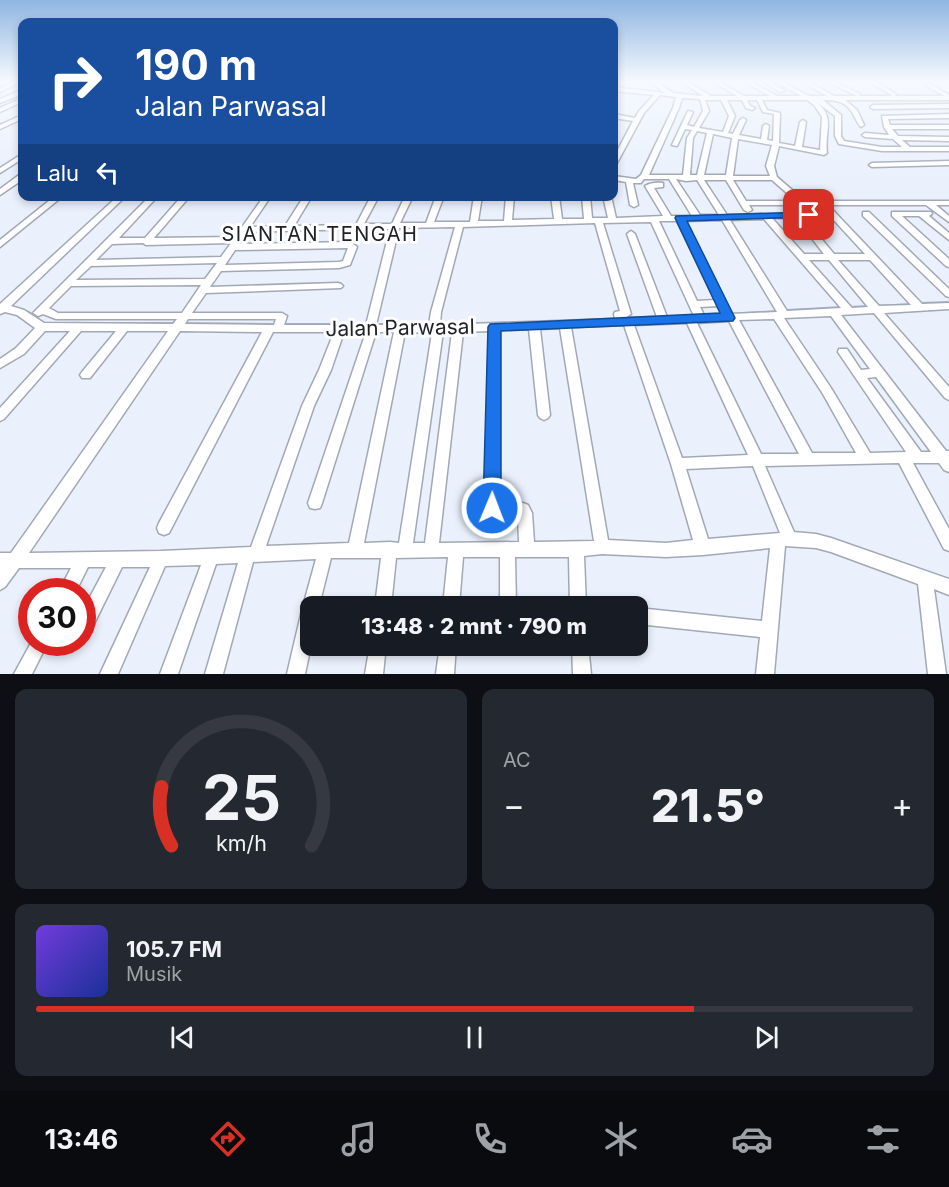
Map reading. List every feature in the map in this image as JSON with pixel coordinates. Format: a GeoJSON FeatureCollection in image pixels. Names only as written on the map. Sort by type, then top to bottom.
{"type":"FeatureCollection","features":[{"type":"Feature","properties":{"kind":"street"},"geometry":{"type":"LineString","coordinates":[[618,148],[642,113]]}},
{"type":"Feature","properties":{"kind":"street"},"geometry":{"type":"LineString","coordinates":[[618,179],[639,181],[644,177],[673,113]]}},
{"type":"Feature","properties":{"kind":"street"},"geometry":{"type":"LineString","coordinates":[[675,145],[690,113]]}},
{"type":"Feature","properties":{"kind":"street"},"geometry":{"type":"LineString","coordinates":[[686,179],[690,138],[705,113]]}},
{"type":"Feature","properties":{"kind":"street"},"geometry":{"type":"LineString","coordinates":[[725,134],[731,113]]}},
{"type":"Feature","properties":{"kind":"street"},"geometry":{"type":"LineString","coordinates":[[777,113],[776,144],[770,166],[774,178],[803,202]]}},
{"type":"Feature","properties":{"kind":"street"},"geometry":{"type":"LineString","coordinates":[[685,127],[711,130],[824,153],[827,120],[824,113]]}},
{"type":"Feature","properties":{"kind":"street"},"geometry":{"type":"LineString","coordinates":[[836,113],[838,115],[838,136],[841,143],[868,148],[949,149]]}},
{"type":"Feature","properties":{"kind":"street"},"geometry":{"type":"LineString","coordinates":[[861,125],[862,113]]}},
{"type":"Feature","properties":{"kind":"street"},"geometry":{"type":"LineString","coordinates":[[869,113],[882,116],[949,116]]}},
{"type":"Feature","properties":{"kind":"street"},"geometry":{"type":"LineString","coordinates":[[880,113],[892,134],[909,150]]}},
{"type":"Feature","properties":{"kind":"street"},"geometry":{"type":"LineString","coordinates":[[618,117],[636,120]]}},
{"type":"Feature","properties":{"kind":"street"},"geometry":{"type":"LineString","coordinates":[[0,128],[18,119]]}},
{"type":"Feature","properties":{"kind":"street"},"geometry":{"type":"LineString","coordinates":[[743,120],[736,136],[729,178],[752,216]]}},
{"type":"Feature","properties":{"kind":"street"},"geometry":{"type":"LineString","coordinates":[[798,148],[803,122]]}},
{"type":"Feature","properties":{"kind":"street"},"geometry":{"type":"LineString","coordinates":[[0,128],[18,126]]}},
{"type":"Feature","properties":{"kind":"street"},"geometry":{"type":"LineString","coordinates":[[764,142],[766,126]]}},
{"type":"Feature","properties":{"kind":"street"},"geometry":{"type":"LineString","coordinates":[[892,134],[949,126]]}},
{"type":"Feature","properties":{"kind":"street"},"geometry":{"type":"LineString","coordinates":[[711,130],[700,179],[726,217],[866,458]]}},
{"type":"Feature","properties":{"kind":"street"},"geometry":{"type":"LineString","coordinates":[[865,135],[949,132]]}},
{"type":"Feature","properties":{"kind":"street"},"geometry":{"type":"LineString","coordinates":[[892,134],[949,139]]}},
{"type":"Feature","properties":{"kind":"street"},"geometry":{"type":"LineString","coordinates":[[0,171],[18,159]]}},
{"type":"Feature","properties":{"kind":"street"},"geometry":{"type":"LineString","coordinates":[[872,165],[949,163]]}},
{"type":"Feature","properties":{"kind":"street"},"geometry":{"type":"LineString","coordinates":[[644,177],[774,178]]}},
{"type":"Feature","properties":{"kind":"street"},"geometry":{"type":"LineString","coordinates":[[672,178],[698,218]]}},
{"type":"Feature","properties":{"kind":"street"},"geometry":{"type":"LineString","coordinates":[[0,193],[18,180]]}},
{"type":"Feature","properties":{"kind":"street"},"geometry":{"type":"LineString","coordinates":[[629,180],[634,205]]}},
{"type":"Feature","properties":{"kind":"street"},"geometry":{"type":"LineString","coordinates":[[660,185],[649,186],[669,218]]}},
{"type":"Feature","properties":{"kind":"street"},"geometry":{"type":"LineString","coordinates":[[0,244],[54,201]]}},
{"type":"Feature","properties":{"kind":"street"},"geometry":{"type":"LineString","coordinates":[[0,363],[21,351],[42,327],[20,312],[4,307],[118,201]]}},
{"type":"Feature","properties":{"kind":"street"},"geometry":{"type":"LineString","coordinates":[[31,320],[150,201]]}},
{"type":"Feature","properties":{"kind":"street"},"geometry":{"type":"LineString","coordinates":[[146,242],[183,201]]}},
{"type":"Feature","properties":{"kind":"street"},"geometry":{"type":"LineString","coordinates":[[0,582],[7,560],[264,201]]}},
{"type":"Feature","properties":{"kind":"street"},"geometry":{"type":"LineString","coordinates":[[288,229],[305,201]]}},
{"type":"Feature","properties":{"kind":"street"},"geometry":{"type":"LineString","coordinates":[[359,227],[372,201]]}},
{"type":"Feature","properties":{"kind":"street"},"geometry":{"type":"LineString","coordinates":[[315,503],[371,326],[395,226],[407,201]]}},
{"type":"Feature","properties":{"kind":"street"},"geometry":{"type":"LineString","coordinates":[[429,225],[438,201]]}},
{"type":"Feature","properties":{"kind":"street"},"geometry":{"type":"LineString","coordinates":[[474,224],[477,201]]}},
{"type":"Feature","properties":{"kind":"street"},"geometry":{"type":"LineString","coordinates":[[508,223],[510,201]]}},
{"type":"Feature","properties":{"kind":"street"},"geometry":{"type":"LineString","coordinates":[[556,201],[558,222]]}},
{"type":"Feature","properties":{"kind":"street"},"geometry":{"type":"LineString","coordinates":[[587,201],[626,314],[619,314],[625,322],[678,464],[703,548]]}},
{"type":"Feature","properties":{"kind":"street"},"geometry":{"type":"LineString","coordinates":[[608,201],[613,220]]}},
{"type":"Feature","properties":{"kind":"street"},"geometry":{"type":"LineString","coordinates":[[821,202],[917,305]]}},
{"type":"Feature","properties":{"kind":"street"},"geometry":{"type":"LineString","coordinates":[[744,203],[949,203]]}},
{"type":"Feature","properties":{"kind":"street"},"geometry":{"type":"LineString","coordinates":[[928,203],[949,220]]}},
{"type":"Feature","properties":{"kind":"street"},"geometry":{"type":"LineString","coordinates":[[866,214],[949,294]]}},
{"type":"Feature","properties":{"kind":"street"},"geometry":{"type":"LineString","coordinates":[[949,237],[925,214],[895,214],[949,264]]}},
{"type":"Feature","properties":{"kind":"street"},"geometry":{"type":"LineString","coordinates":[[798,215],[949,395]]}},
{"type":"Feature","properties":{"kind":"street"},"geometry":{"type":"LineString","coordinates":[[244,230],[809,215]]}},
{"type":"Feature","properties":{"kind":"street"},"geometry":{"type":"LineString","coordinates":[[766,216],[849,311]]}},
{"type":"Feature","properties":{"kind":"street"},"geometry":{"type":"LineString","coordinates":[[680,218],[727,313],[809,460]]}},
{"type":"Feature","properties":{"kind":"street"},"geometry":{"type":"LineString","coordinates":[[654,219],[697,314],[757,460],[783,539],[769,630],[765,674]]}},
{"type":"Feature","properties":{"kind":"street"},"geometry":{"type":"LineString","coordinates":[[385,596],[397,549],[435,326],[460,224]]}},
{"type":"Feature","properties":{"kind":"street"},"geometry":{"type":"LineString","coordinates":[[631,234],[663,317]]}},
{"type":"Feature","properties":{"kind":"street"},"geometry":{"type":"LineString","coordinates":[[88,263],[339,265],[347,263],[352,247],[351,245],[113,242],[112,240]]}},
{"type":"Feature","properties":{"kind":"street"},"geometry":{"type":"LineString","coordinates":[[803,256],[872,257]]}},
{"type":"Feature","properties":{"kind":"street"},"geometry":{"type":"LineString","coordinates":[[69,283],[338,286]]}},
{"type":"Feature","properties":{"kind":"street","name":"Jalan Parwasal"},"geometry":{"type":"LineString","coordinates":[[42,327],[78,328],[118,324],[179,323],[340,329],[371,326],[400,329],[435,326],[458,328],[625,322],[697,314],[780,311],[834,313],[873,307],[949,306]]}},
{"type":"Feature","properties":{"kind":"street"},"geometry":{"type":"LineString","coordinates":[[42,309],[56,316],[118,324],[86,375]]}},
{"type":"Feature","properties":{"kind":"street"},"geometry":{"type":"LineString","coordinates":[[697,314],[727,313]]}},
{"type":"Feature","properties":{"kind":"street"},"geometry":{"type":"LineString","coordinates":[[834,313],[947,460]]}},
{"type":"Feature","properties":{"kind":"street"},"geometry":{"type":"LineString","coordinates":[[164,528],[283,316],[179,323]]}},
{"type":"Feature","properties":{"kind":"street"},"geometry":{"type":"LineString","coordinates":[[565,324],[602,547]]}},
{"type":"Feature","properties":{"kind":"street"},"geometry":{"type":"LineString","coordinates":[[534,326],[544,415]]}},
{"type":"Feature","properties":{"kind":"street"},"geometry":{"type":"LineString","coordinates":[[494,327],[492,508],[494,512],[523,510],[527,550]]}},
{"type":"Feature","properties":{"kind":"street"},"geometry":{"type":"LineString","coordinates":[[0,416],[78,328]]}},
{"type":"Feature","properties":{"kind":"street"},"geometry":{"type":"LineString","coordinates":[[431,550],[458,328]]}},
{"type":"Feature","properties":{"kind":"street"},"geometry":{"type":"LineString","coordinates":[[214,674],[252,554],[340,329]]}},
{"type":"Feature","properties":{"kind":"street"},"geometry":{"type":"LineString","coordinates":[[355,551],[400,329]]}},
{"type":"Feature","properties":{"kind":"street"},"geometry":{"type":"LineString","coordinates":[[843,352],[910,457],[949,544]]}},
{"type":"Feature","properties":{"kind":"street"},"geometry":{"type":"LineString","coordinates":[[858,374],[880,373]]}},
{"type":"Feature","properties":{"kind":"street"},"geometry":{"type":"LineString","coordinates":[[678,464],[910,457],[947,460]]}},
{"type":"Feature","properties":{"kind":"street"},"geometry":{"type":"LineString","coordinates":[[7,560],[161,559],[397,549],[527,550],[602,547],[666,550],[783,539],[831,545],[949,587]]}},
{"type":"Feature","properties":{"kind":"street"},"geometry":{"type":"LineString","coordinates":[[576,549],[578,596]]}},
{"type":"Feature","properties":{"kind":"street"},"geometry":{"type":"LineString","coordinates":[[452,596],[456,550]]}},
{"type":"Feature","properties":{"kind":"street"},"geometry":{"type":"LineString","coordinates":[[507,550],[508,596]]}},
{"type":"Feature","properties":{"kind":"street"},"geometry":{"type":"LineString","coordinates":[[314,596],[326,551]]}},
{"type":"Feature","properties":{"kind":"street"},"geometry":{"type":"LineString","coordinates":[[169,674],[210,557]]}},
{"type":"Feature","properties":{"kind":"street"},"geometry":{"type":"LineString","coordinates":[[96,602],[118,559]]}},
{"type":"Feature","properties":{"kind":"street"},"geometry":{"type":"LineString","coordinates":[[109,674],[161,559]]}},
{"type":"Feature","properties":{"kind":"street"},"geometry":{"type":"LineString","coordinates":[[74,578],[84,560]]}},
{"type":"Feature","properties":{"kind":"street"},"geometry":{"type":"LineString","coordinates":[[925,580],[937,674]]}},
{"type":"Feature","properties":{"kind":"street"},"geometry":{"type":"LineString","coordinates":[[648,617],[769,630]]}},
{"type":"Feature","properties":{"kind":"street"},"geometry":{"type":"LineString","coordinates":[[23,674],[33,656]]}},
{"type":"Feature","properties":{"kind":"street"},"geometry":{"type":"LineString","coordinates":[[296,674],[300,656]]}},
{"type":"Feature","properties":{"kind":"street"},"geometry":{"type":"LineString","coordinates":[[374,674],[376,656]]}},
{"type":"Feature","properties":{"kind":"street"},"geometry":{"type":"LineString","coordinates":[[445,674],[447,656]]}},
{"type":"Feature","properties":{"kind":"street"},"geometry":{"type":"LineString","coordinates":[[581,656],[582,674]]}},
{"type":"Feature","properties":{"kind":"waterway"},"geometry":{"type":"LineString","coordinates":[[920,303],[949,302]]}},
{"type":"Feature","properties":{"kind":"waterway"},"geometry":{"type":"LineString","coordinates":[[875,306],[912,304]]}},
{"type":"Feature","properties":{"kind":"waterway"},"geometry":{"type":"LineString","coordinates":[[9,306],[29,312],[45,324]]}},
{"type":"Feature","properties":{"kind":"waterway"},"geometry":{"type":"LineString","coordinates":[[848,307],[870,306]]}},
{"type":"Feature","properties":{"kind":"waterway"},"geometry":{"type":"LineString","coordinates":[[786,310],[843,307]]}},
{"type":"Feature","properties":{"kind":"waterway"},"geometry":{"type":"LineString","coordinates":[[729,314],[777,311]]}},
{"type":"Feature","properties":{"kind":"waterway"},"geometry":{"type":"LineString","coordinates":[[684,316],[696,316]]}},
{"type":"Feature","properties":{"kind":"waterway"},"geometry":{"type":"LineString","coordinates":[[93,323],[174,323]]}},
{"type":"Feature","properties":{"kind":"waterway"},"geometry":{"type":"LineString","coordinates":[[183,323],[276,324]]}},
{"type":"Feature","properties":{"kind":"waterway"},"geometry":{"type":"LineString","coordinates":[[438,324],[489,323]]}},
{"type":"Feature","properties":{"kind":"waterway"},"geometry":{"type":"LineString","coordinates":[[282,324],[369,324]]}},
{"type":"Feature","properties":{"kind":"waterway"},"geometry":{"type":"LineString","coordinates":[[375,324],[432,324]]}},
{"type":"Feature","properties":{"kind":"district","name":"SIANTAN TENGAH"},"geometry":{"type":"Point","coordinates":[320,234]}},
{"type":"Feature","properties":{"kind":"route"},"geometry":{"type":"LineString","coordinates":[[492,508],[494,327],[728,318],[680,218],[809,215]]}}]}
